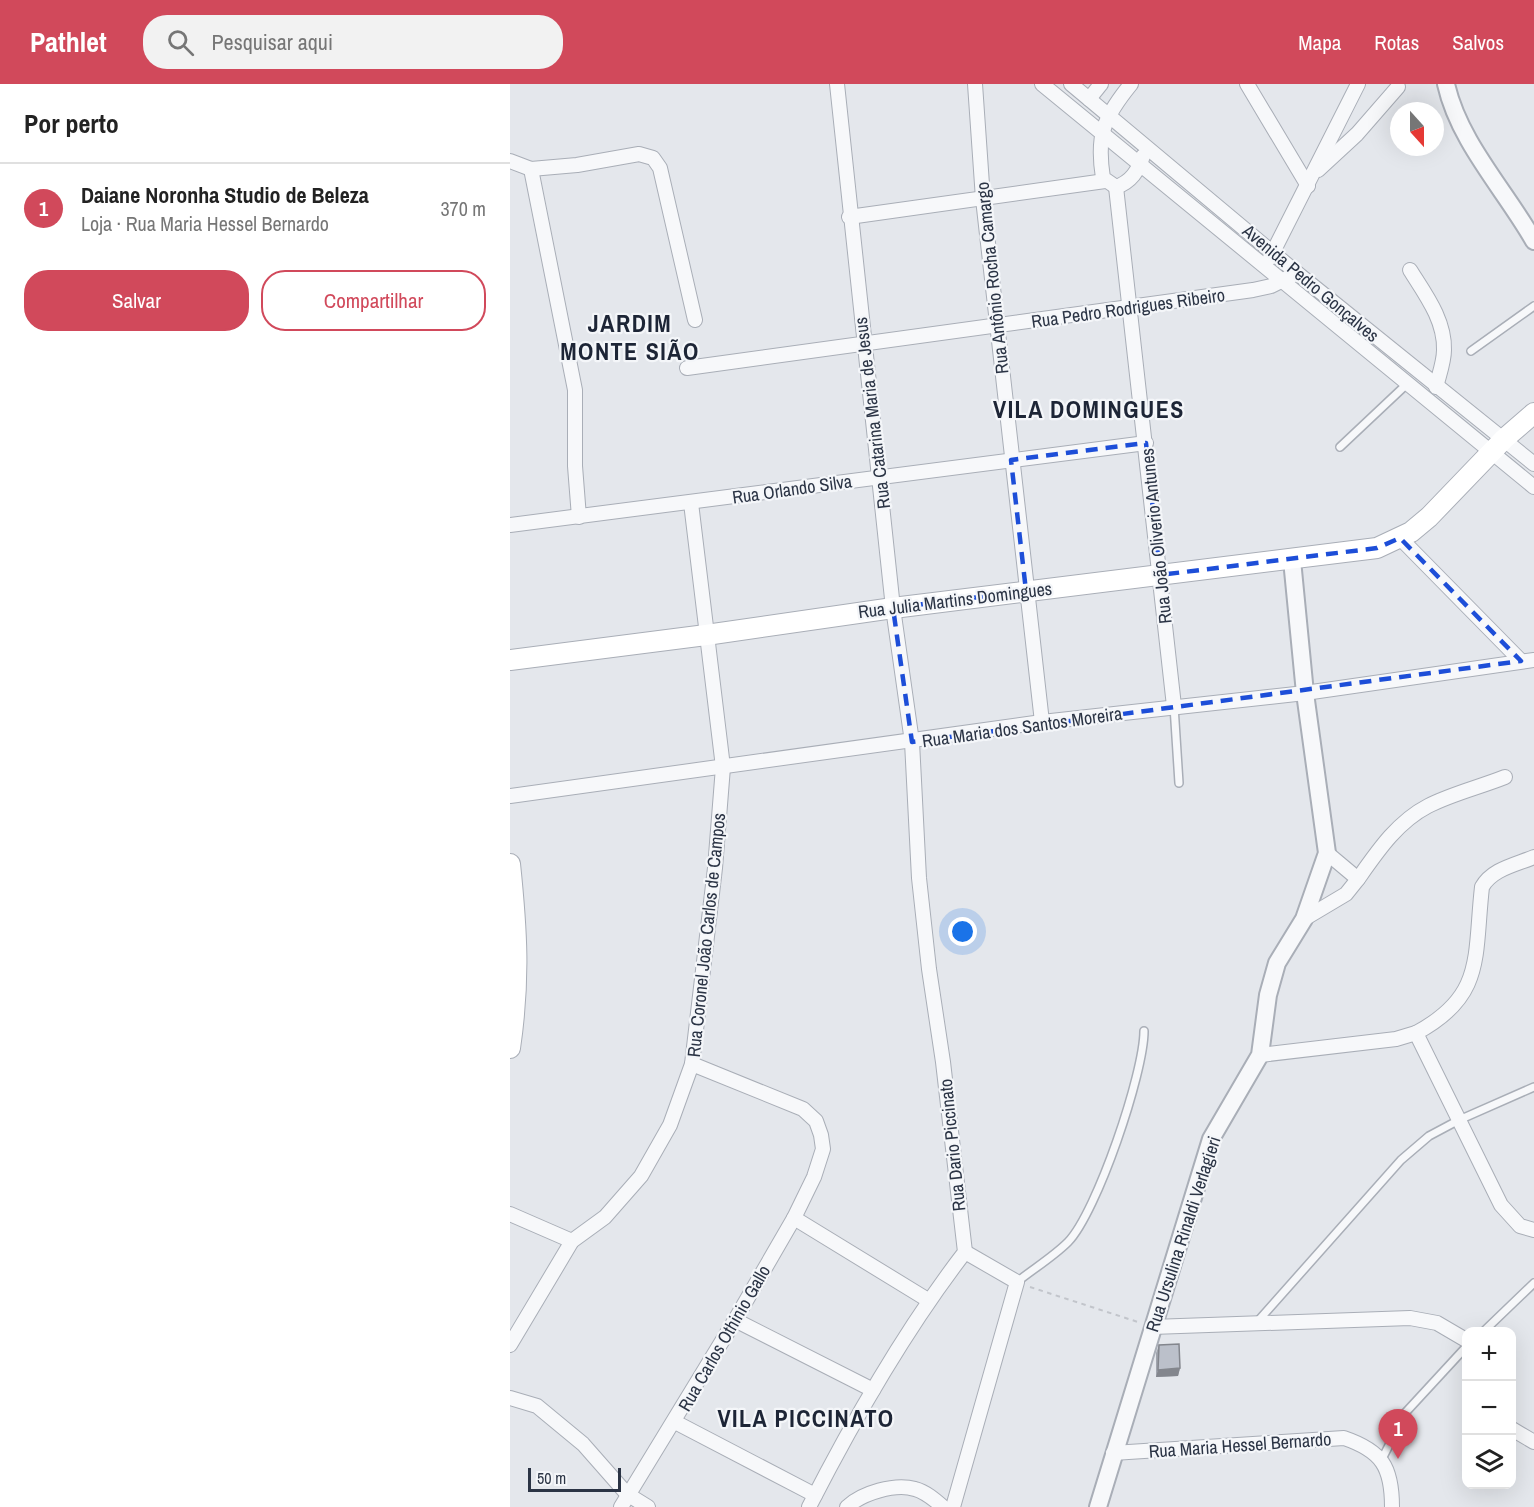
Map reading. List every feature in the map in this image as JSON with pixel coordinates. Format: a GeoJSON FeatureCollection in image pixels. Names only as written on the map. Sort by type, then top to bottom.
{"type":"FeatureCollection","features":[{"type":"Feature","properties":{"kind":"main road","name":"Rua Julia Martins Domingues"},"geometry":{"type":"LineString","coordinates":[[510,660],[893,608],[1377,548],[1400,538],[1429,517],[1498,446],[1534,413]]}},
{"type":"Feature","properties":{"kind":"main road"},"geometry":{"type":"LineString","coordinates":[[510,870],[518,955],[518,995],[510,1047]]}},
{"type":"Feature","properties":{"kind":"street","name":"Rua Catarina Maria de Jesus"},"geometry":{"type":"LineString","coordinates":[[837,84],[849,217],[880,476],[893,608],[912,742]]}},
{"type":"Feature","properties":{"kind":"street","name":"Rua Antônio Rocha Camargo"},"geometry":{"type":"LineString","coordinates":[[975,84],[983,199],[996,327],[1042,722]]}},
{"type":"Feature","properties":{"kind":"street","name":"Avenida Pedro Gonçalves"},"geometry":{"type":"LineString","coordinates":[[1042,84],[1100,134],[1266,265],[1408,383],[1498,446],[1534,464]]}},
{"type":"Feature","properties":{"kind":"street","name":"Avenida Pedro Gonçalves"},"geometry":{"type":"LineString","coordinates":[[1071,84],[1436,387],[1498,446],[1534,487]]}},
{"type":"Feature","properties":{"kind":"street"},"geometry":{"type":"LineString","coordinates":[[1089,99],[1101,84]]}},
{"type":"Feature","properties":{"kind":"street"},"geometry":{"type":"LineString","coordinates":[[1100,134],[1107,115],[1131,84]]}},
{"type":"Feature","properties":{"kind":"street"},"geometry":{"type":"LineString","coordinates":[[1247,84],[1308,186]]}},
{"type":"Feature","properties":{"kind":"street"},"geometry":{"type":"LineString","coordinates":[[1266,265],[1358,84]]}},
{"type":"Feature","properties":{"kind":"street"},"geometry":{"type":"LineString","coordinates":[[1446,84],[1450,100],[1474,147],[1533,238]]}},
{"type":"Feature","properties":{"kind":"street"},"geometry":{"type":"LineString","coordinates":[[1315,172],[1357,134],[1398,87]]}},
{"type":"Feature","properties":{"kind":"street","name":"Rua João Oliverio Antunes"},"geometry":{"type":"LineString","coordinates":[[1100,134],[1102,176],[1110,184],[1131,309],[1174,706]]}},
{"type":"Feature","properties":{"kind":"street"},"geometry":{"type":"LineString","coordinates":[[849,217],[1110,184],[1133,177],[1146,146]]}},
{"type":"Feature","properties":{"kind":"street"},"geometry":{"type":"LineString","coordinates":[[510,161],[531,169],[577,165],[639,154],[653,158],[660,168],[695,320]]}},
{"type":"Feature","properties":{"kind":"street"},"geometry":{"type":"LineString","coordinates":[[531,169],[575,390],[575,466],[579,517]]}},
{"type":"Feature","properties":{"kind":"street"},"geometry":{"type":"LineString","coordinates":[[1410,270],[1430,302],[1440,326],[1444,351],[1436,387]]}},
{"type":"Feature","properties":{"kind":"street","name":"Rua Pedro Rodrigues Ribeiro"},"geometry":{"type":"LineString","coordinates":[[687,368],[823,348],[864,345],[1131,309],[1253,290],[1283,281],[1297,273]]}},
{"type":"Feature","properties":{"kind":"street","name":"Rua Orlando Silva"},"geometry":{"type":"LineString","coordinates":[[510,525],[1146,443]]}},
{"type":"Feature","properties":{"kind":"street","name":"Rua Coronel João Carlos de Campos"},"geometry":{"type":"LineString","coordinates":[[510,1345],[572,1241],[605,1216],[641,1176],[670,1125],[692,1064],[715,868],[723,767],[691,503]]}},
{"type":"Feature","properties":{"kind":"street"},"geometry":{"type":"LineString","coordinates":[[1400,538],[1528,661]]}},
{"type":"Feature","properties":{"kind":"street","name":"Rua Ursulina Rinaldi Verlagieri"},"geometry":{"type":"LineString","coordinates":[[1098,1507],[1211,1139],[1260,1055],[1268,995],[1277,963],[1304,919],[1321,877],[1327,853],[1305,693],[1292,560]]}},
{"type":"Feature","properties":{"kind":"street","name":"Rua Maria dos Santos Moreira"},"geometry":{"type":"LineString","coordinates":[[510,795],[912,742],[1042,722],[1305,693],[1528,661]]}},
{"type":"Feature","properties":{"kind":"street","name":"Rua Dario Piccinato"},"geometry":{"type":"LineString","coordinates":[[912,742],[919,878],[965,1252]]}},
{"type":"Feature","properties":{"kind":"street"},"geometry":{"type":"LineString","coordinates":[[1304,919],[1346,894],[1380,848],[1403,824],[1427,806],[1506,777]]}},
{"type":"Feature","properties":{"kind":"street"},"geometry":{"type":"LineString","coordinates":[[1327,853],[1359,879]]}},
{"type":"Feature","properties":{"kind":"street"},"geometry":{"type":"LineString","coordinates":[[1260,1055],[1396,1039],[1416,1033],[1439,1020],[1460,1000],[1471,981],[1482,887],[1486,880],[1494,873],[1534,857]]}},
{"type":"Feature","properties":{"kind":"street"},"geometry":{"type":"LineString","coordinates":[[1416,1033],[1501,1205],[1520,1226],[1534,1230]]}},
{"type":"Feature","properties":{"kind":"street","name":"Rua Carlos Othinio Gallo"},"geometry":{"type":"LineString","coordinates":[[621,1507],[627,1494],[675,1422],[794,1218],[814,1178],[823,1149],[816,1121],[803,1109],[692,1064]]}},
{"type":"Feature","properties":{"kind":"street"},"geometry":{"type":"LineString","coordinates":[[510,1214],[572,1241]]}},
{"type":"Feature","properties":{"kind":"street"},"geometry":{"type":"LineString","coordinates":[[794,1218],[928,1300]]}},
{"type":"Feature","properties":{"kind":"street"},"geometry":{"type":"LineString","coordinates":[[675,1422],[813,1503],[873,1390],[928,1300],[965,1252],[1017,1282],[953,1507]]}},
{"type":"Feature","properties":{"kind":"street"},"geometry":{"type":"LineString","coordinates":[[1152,1327],[1258,1321],[1410,1318],[1437,1323],[1462,1338]]}},
{"type":"Feature","properties":{"kind":"street"},"geometry":{"type":"LineString","coordinates":[[735,1320],[873,1390]]}},
{"type":"Feature","properties":{"kind":"street"},"geometry":{"type":"LineString","coordinates":[[510,1398],[537,1406],[583,1444],[627,1494],[648,1507]]}},
{"type":"Feature","properties":{"kind":"street"},"geometry":{"type":"LineString","coordinates":[[1516,1431],[1532,1439]]}},
{"type":"Feature","properties":{"kind":"street","name":"Rua Maria Hessel Bernardo"},"geometry":{"type":"LineString","coordinates":[[1113,1453],[1344,1438],[1367,1446],[1382,1459]]}},
{"type":"Feature","properties":{"kind":"street"},"geometry":{"type":"LineString","coordinates":[[1382,1459],[1392,1485],[1392,1507]]}},
{"type":"Feature","properties":{"kind":"street"},"geometry":{"type":"LineString","coordinates":[[847,1507],[878,1491],[899,1487],[915,1488],[931,1496],[943,1507]]}},
{"type":"Feature","properties":{"kind":"lane"},"geometry":{"type":"LineString","coordinates":[[1471,351],[1534,306]]}},
{"type":"Feature","properties":{"kind":"lane"},"geometry":{"type":"LineString","coordinates":[[1340,447],[1408,383]]}},
{"type":"Feature","properties":{"kind":"lane"},"geometry":{"type":"LineString","coordinates":[[1174,706],[1179,783]]}},
{"type":"Feature","properties":{"kind":"lane"},"geometry":{"type":"LineString","coordinates":[[1017,1282],[1069,1242],[1089,1208],[1104,1177],[1130,1096],[1144,1044],[1144,1031]]}},
{"type":"Feature","properties":{"kind":"lane"},"geometry":{"type":"LineString","coordinates":[[1258,1321],[1401,1160],[1429,1136],[1459,1120],[1534,1087]]}},
{"type":"Feature","properties":{"kind":"lane"},"geometry":{"type":"LineString","coordinates":[[1488,1327],[1534,1283]]}},
{"type":"Feature","properties":{"kind":"lane"},"geometry":{"type":"LineString","coordinates":[[1382,1459],[1406,1412],[1462,1352]]}},
{"type":"Feature","properties":{"kind":"path"},"geometry":{"type":"LineString","coordinates":[[1017,1282],[1152,1327]]}},
{"type":"Feature","properties":{"kind":"highlighted area"},"geometry":{"type":"Polygon","coordinates":[[[1146,443],[1160,575],[1377,548],[1400,538],[1521,661],[912,742],[893,608],[1026,591],[1011,460],[1146,443]]]}},
{"type":"Feature","properties":{"kind":"building"},"geometry":{"type":"Polygon","coordinates":[[[1179,1344],[1180,1368],[1158,1370],[1159,1345],[1179,1344]]]}},
{"type":"Feature","properties":{"kind":"place","name":"Daiane Noronha Studio de Beleza"},"geometry":{"type":"Point","coordinates":[1398,1459]}},
{"type":"Feature","properties":{"kind":"district","name":"JARDIM MONTE SIÃO"},"geometry":{"type":"Point","coordinates":[630,337]}},
{"type":"Feature","properties":{"kind":"district","name":"VILA DOMINGUES"},"geometry":{"type":"Point","coordinates":[1089,409]}},
{"type":"Feature","properties":{"kind":"district","name":"VILA PICCINATO"},"geometry":{"type":"Point","coordinates":[806,1418]}}]}
